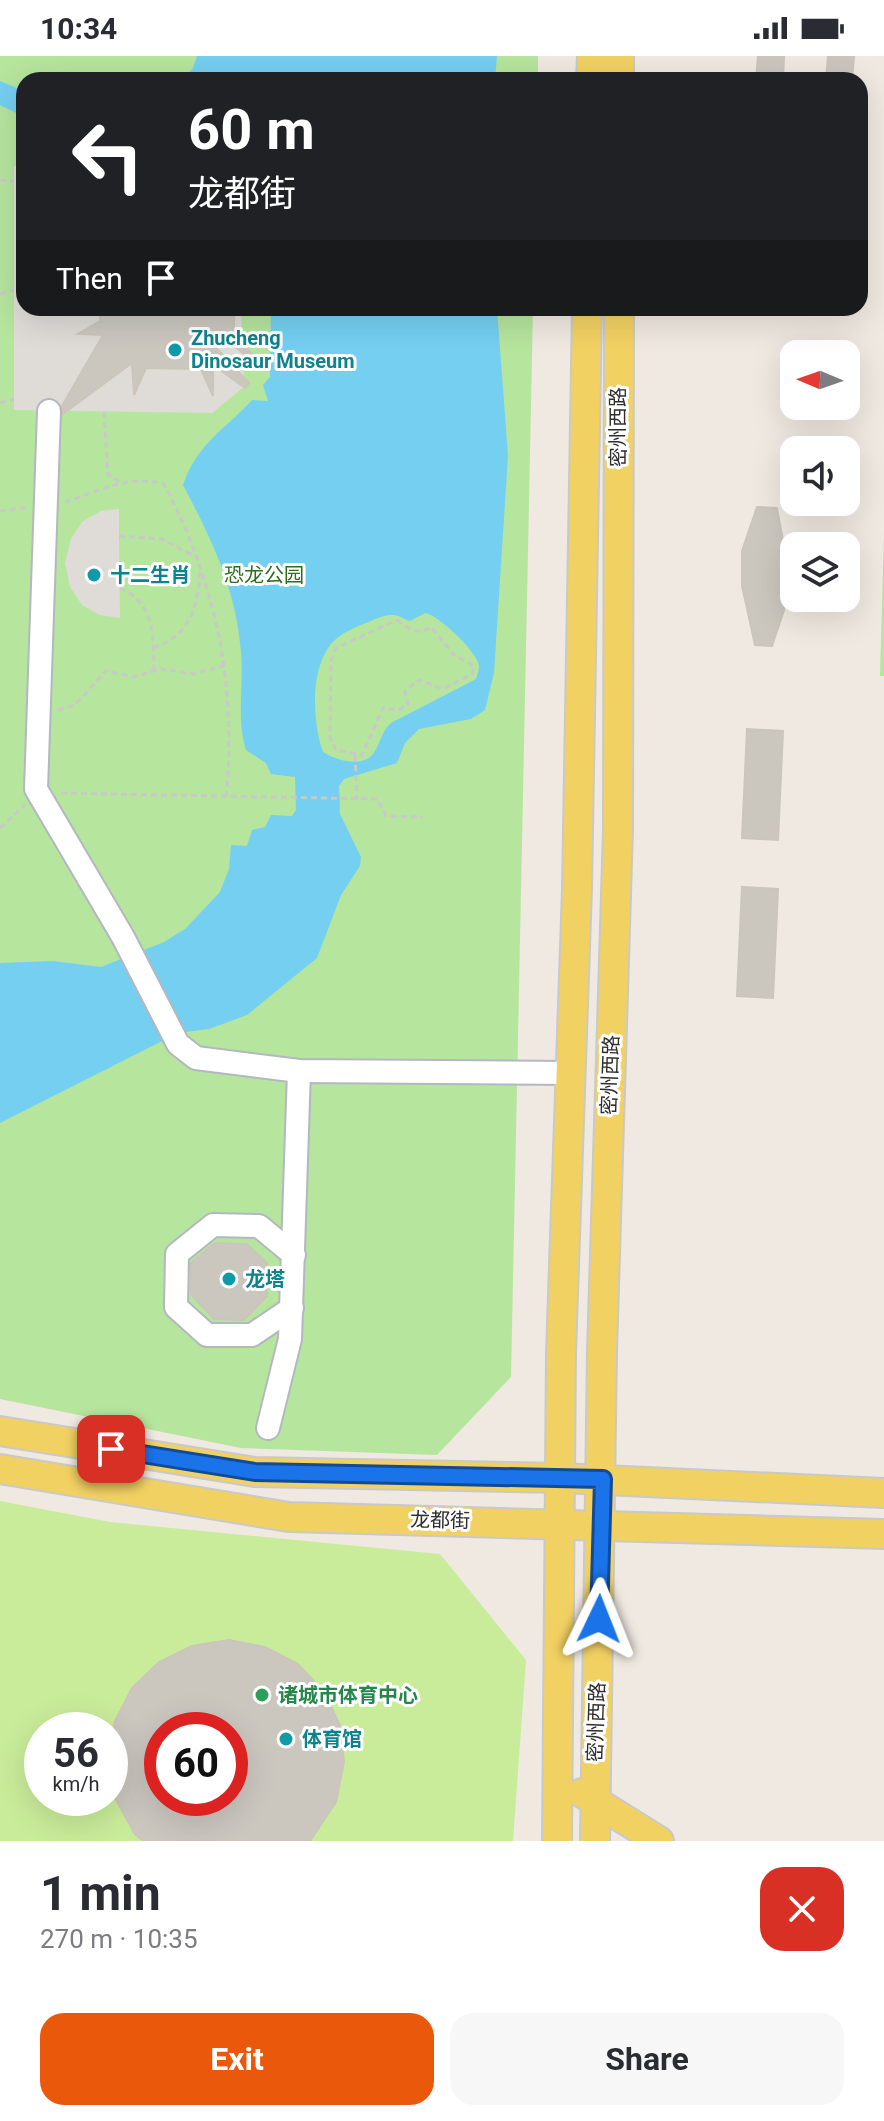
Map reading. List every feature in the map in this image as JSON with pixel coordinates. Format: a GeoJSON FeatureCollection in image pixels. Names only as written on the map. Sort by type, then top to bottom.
{"type":"FeatureCollection","features":[{"type":"Feature","properties":{"kind":"main road","name":"密州西路"},"geometry":{"type":"LineString","coordinates":[[557,1841],[561,1353],[571,1073],[587,316]]}},
{"type":"Feature","properties":{"kind":"main road","name":"密州西路"},"geometry":{"type":"LineString","coordinates":[[595,1841],[603,1479],[602,1352],[618,829],[619,316]]}},
{"type":"Feature","properties":{"kind":"main road"},"geometry":{"type":"LineString","coordinates":[[0,1431],[255,1472],[603,1479],[884,1493]]}},
{"type":"Feature","properties":{"kind":"main road","name":"龙都街"},"geometry":{"type":"LineString","coordinates":[[0,1469],[289,1517],[560,1522],[884,1534]]}},
{"type":"Feature","properties":{"kind":"main road"},"geometry":{"type":"LineString","coordinates":[[558,1778],[659,1841]]}},
{"type":"Feature","properties":{"kind":"street"},"geometry":{"type":"LineString","coordinates":[[49,411],[38,793],[123,937],[178,1044],[196,1058],[299,1071],[571,1073]]}},
{"type":"Feature","properties":{"kind":"street"},"geometry":{"type":"LineString","coordinates":[[268,1428],[290,1339],[299,1071]]}},
{"type":"Feature","properties":{"kind":"street"},"geometry":{"type":"LineString","coordinates":[[292,1308],[252,1335],[207,1335],[176,1307],[177,1254],[213,1225],[259,1226],[294,1255]]}},
{"type":"Feature","properties":{"kind":"path"},"geometry":{"type":"LineString","coordinates":[[0,180],[14,181]]}},
{"type":"Feature","properties":{"kind":"path"},"geometry":{"type":"LineString","coordinates":[[0,294],[14,290]]}},
{"type":"Feature","properties":{"kind":"path"},"geometry":{"type":"LineString","coordinates":[[0,403],[14,399]]}},
{"type":"Feature","properties":{"kind":"path"},"geometry":{"type":"LineString","coordinates":[[104,412],[108,475],[120,482]]}},
{"type":"Feature","properties":{"kind":"path"},"geometry":{"type":"LineString","coordinates":[[0,511],[65,502],[120,482],[144,478],[164,484],[217,614],[226,665],[230,757],[226,796]]}},
{"type":"Feature","properties":{"kind":"path"},"geometry":{"type":"LineString","coordinates":[[119,536],[162,539],[196,557]]}},
{"type":"Feature","properties":{"kind":"path"},"geometry":{"type":"LineString","coordinates":[[153,648],[175,638],[192,619],[200,567]]}},
{"type":"Feature","properties":{"kind":"path"},"geometry":{"type":"LineString","coordinates":[[120,588],[136,595],[149,612],[154,672]]}},
{"type":"Feature","properties":{"kind":"path"},"geometry":{"type":"LineString","coordinates":[[397,620],[414,632],[423,632],[431,627],[454,655],[474,666],[472,674],[443,689],[419,680],[410,684],[405,691],[408,705],[398,710],[383,708],[366,751],[355,757],[336,750],[330,738],[331,661],[336,648],[397,620]]}},
{"type":"Feature","properties":{"kind":"path"},"geometry":{"type":"LineString","coordinates":[[39,715],[75,705],[106,671],[133,677],[161,669],[193,674],[226,665]]}},
{"type":"Feature","properties":{"kind":"path"},"geometry":{"type":"LineString","coordinates":[[355,757],[355,799]]}},
{"type":"Feature","properties":{"kind":"path"},"geometry":{"type":"LineString","coordinates":[[0,828],[38,793],[377,799],[386,816],[423,817]]}},
{"type":"Feature","properties":{"kind":"green space","name":"恐龙公园"},"geometry":{"type":"Polygon","coordinates":[[[0,56],[538,56],[538,72],[16,72],[16,316],[533,316],[511,1377],[437,1455],[241,1448],[0,1399],[0,56]]]}},
{"type":"Feature","properties":{"kind":"green space"},"geometry":{"type":"Polygon","coordinates":[[[884,533],[884,676],[880,676],[884,533]]]}},
{"type":"Feature","properties":{"kind":"green space","name":"诸城市体育中心"},"geometry":{"type":"Polygon","coordinates":[[[0,1501],[110,1522],[440,1554],[526,1660],[513,1841],[0,1841],[0,1501]]]}},
{"type":"Feature","properties":{"kind":"shaded area"},"geometry":{"type":"Polygon","coordinates":[[[14,166],[16,316],[241,316],[244,387],[212,413],[14,410],[14,166]]]}},
{"type":"Feature","properties":{"kind":"shaded area","name":"十二生肖"},"geometry":{"type":"Polygon","coordinates":[[[119,509],[120,618],[100,615],[82,605],[70,587],[65,563],[71,539],[82,522],[101,511],[119,509]]]}},
{"type":"Feature","properties":{"kind":"water"},"geometry":{"type":"Polygon","coordinates":[[[197,56],[497,56],[496,72],[189,72],[197,56]]]}},
{"type":"Feature","properties":{"kind":"water"},"geometry":{"type":"Polygon","coordinates":[[[0,81],[16,88],[16,113],[0,105],[0,81]]]}},
{"type":"Feature","properties":{"kind":"water"},"geometry":{"type":"Polygon","coordinates":[[[271,316],[498,316],[508,456],[494,673],[485,710],[471,719],[419,729],[405,743],[397,763],[344,779],[339,786],[340,814],[361,857],[360,866],[341,895],[317,958],[247,1015],[209,1029],[178,1033],[0,1123],[0,963],[53,961],[101,967],[164,942],[185,929],[220,892],[229,869],[231,845],[247,846],[252,830],[265,827],[271,815],[292,816],[296,810],[295,777],[271,774],[266,763],[246,750],[241,726],[241,652],[234,607],[213,545],[183,485],[196,458],[212,438],[252,400],[268,401],[263,385],[270,377],[271,316]],[[425,613],[410,621],[395,615],[381,617],[342,634],[327,649],[315,693],[323,752],[350,762],[365,760],[375,751],[391,723],[476,679],[479,666],[472,652],[438,620],[425,613]]]}},
{"type":"Feature","properties":{"kind":"building"},"geometry":{"type":"Polygon","coordinates":[[[758,56],[784,56],[783,72],[757,72],[758,56]]]}},
{"type":"Feature","properties":{"kind":"building"},"geometry":{"type":"Polygon","coordinates":[[[828,56],[854,56],[853,72],[827,72],[828,56]]]}},
{"type":"Feature","properties":{"kind":"building","name":"Zhucheng Dinosaur Museum"},"geometry":{"type":"Polygon","coordinates":[[[100,316],[234,316],[234,331],[252,354],[248,357],[214,330],[207,338],[249,383],[245,388],[213,365],[213,396],[201,369],[146,368],[134,395],[132,363],[63,414],[62,406],[103,335],[78,334],[100,321],[100,316]]]}},
{"type":"Feature","properties":{"kind":"building"},"geometry":{"type":"Polygon","coordinates":[[[757,507],[777,508],[781,532],[780,612],[783,612],[772,646],[755,645],[742,586],[742,551],[757,507]]]}},
{"type":"Feature","properties":{"kind":"building"},"geometry":{"type":"Polygon","coordinates":[[[747,729],[783,731],[778,840],[742,838],[747,729]]]}},
{"type":"Feature","properties":{"kind":"building"},"geometry":{"type":"Polygon","coordinates":[[[742,887],[778,889],[773,998],[737,996],[742,887]]]}},
{"type":"Feature","properties":{"kind":"building","name":"龙塔"},"geometry":{"type":"Polygon","coordinates":[[[215,1243],[247,1244],[267,1263],[267,1296],[244,1320],[214,1319],[191,1294],[191,1263],[215,1243]]]}},
{"type":"Feature","properties":{"kind":"building","name":"体育馆"},"geometry":{"type":"Polygon","coordinates":[[[229,1640],[265,1647],[298,1664],[324,1692],[340,1725],[344,1762],[336,1802],[310,1841],[143,1841],[135,1834],[125,1816],[128,1816],[128,1712],[120,1712],[132,1688],[159,1662],[192,1646],[229,1640]]]}},
{"type":"Feature","properties":{"kind":"place","name":"Zhucheng Dinosaur Museum"},"geometry":{"type":"Point","coordinates":[175,350]}},
{"type":"Feature","properties":{"kind":"place","name":"十二生肖"},"geometry":{"type":"Point","coordinates":[94,575]}},
{"type":"Feature","properties":{"kind":"place","name":"龙塔"},"geometry":{"type":"Point","coordinates":[229,1279]}},
{"type":"Feature","properties":{"kind":"place","name":"诸城市体育中心"},"geometry":{"type":"Point","coordinates":[262,1695]}},
{"type":"Feature","properties":{"kind":"place","name":"体育馆"},"geometry":{"type":"Point","coordinates":[286,1739]}},
{"type":"Feature","properties":{"kind":"route"},"geometry":{"type":"LineString","coordinates":[[111,1449],[255,1472],[603,1479],[599,1619]]}}]}
